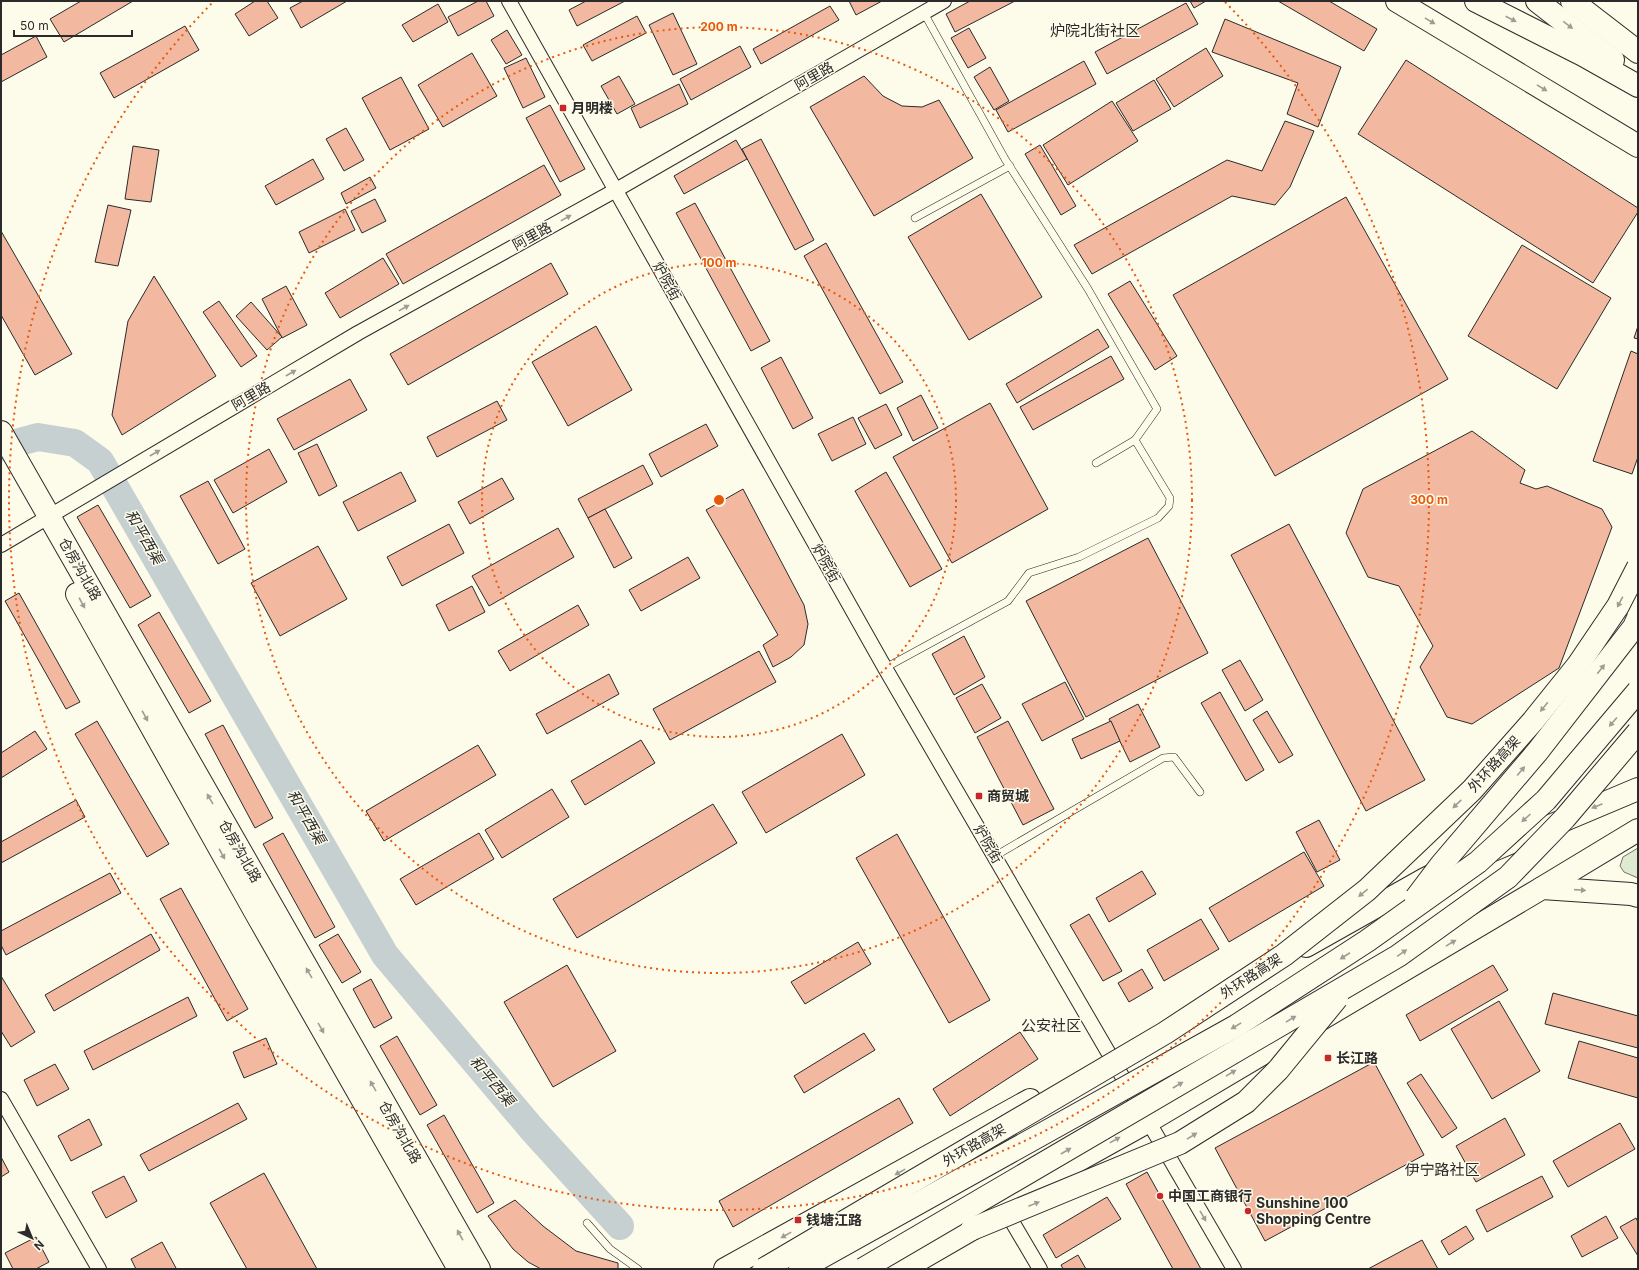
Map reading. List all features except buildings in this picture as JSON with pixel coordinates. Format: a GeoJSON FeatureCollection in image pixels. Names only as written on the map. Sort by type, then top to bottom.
{"type":"FeatureCollection","features":[{"type":"Feature","properties":{"kind":"main road"},"geometry":{"type":"LineString","coordinates":[[1397,1],[1638,146]]}},
{"type":"Feature","properties":{"kind":"main road"},"geometry":{"type":"LineString","coordinates":[[1476,1],[1583,55],[1638,86]]}},
{"type":"Feature","properties":{"kind":"main road"},"geometry":{"type":"LineString","coordinates":[[1537,1],[1638,80]]}},
{"type":"Feature","properties":{"kind":"main road"},"geometry":{"type":"LineString","coordinates":[[1572,1],[1638,52]]}},
{"type":"Feature","properties":{"kind":"main road","name":"仓房沟北路"},"geometry":{"type":"LineString","coordinates":[[4,445],[43,520],[261,922],[460,1269]]}},
{"type":"Feature","properties":{"kind":"main road","name":"仓房沟北路"},"geometry":{"type":"LineString","coordinates":[[43,520],[479,1269]]}},
{"type":"Feature","properties":{"kind":"main road","name":"外环路高架"},"geometry":{"type":"LineString","coordinates":[[764,1269],[1165,1032],[1284,955],[1367,890],[1472,790],[1533,721],[1578,665],[1613,613],[1638,568]]}},
{"type":"Feature","properties":{"kind":"main road","name":"外环路高架"},"geometry":{"type":"LineString","coordinates":[[903,1269],[972,1230],[1180,1143],[1246,1102],[1278,1070],[1347,986],[1442,865],[1538,751],[1634,627],[1638,618]]}},
{"type":"Feature","properties":{"kind":"main road"},"geometry":{"type":"LineString","coordinates":[[800,1269],[1236,1026],[1367,941],[1478,862],[1546,800],[1637,693]]}},
{"type":"Feature","properties":{"kind":"main road"},"geometry":{"type":"LineString","coordinates":[[863,1269],[1398,956],[1508,877],[1565,818],[1638,732]]}},
{"type":"Feature","properties":{"kind":"main road"},"geometry":{"type":"LineString","coordinates":[[725,1269],[1111,1056],[1425,879],[1638,789]]}},
{"type":"Feature","properties":{"kind":"main road"},"geometry":{"type":"LineString","coordinates":[[886,1269],[1149,1121],[1638,830]]}},
{"type":"Feature","properties":{"kind":"main road"},"geometry":{"type":"LineString","coordinates":[[1542,888],[1623,893],[1638,896]]}},
{"type":"Feature","properties":{"kind":"street","name":"炉院街"},"geometry":{"type":"LineString","coordinates":[[510,1],[884,668],[995,856],[1234,1269]]}},
{"type":"Feature","properties":{"kind":"street","name":"阿里路"},"geometry":{"type":"LineString","coordinates":[[1,545],[358,333],[616,190],[944,1]]}},
{"type":"Feature","properties":{"kind":"street"},"geometry":{"type":"LineString","coordinates":[[1,1099],[99,1269]]}},
{"type":"Feature","properties":{"kind":"street"},"geometry":{"type":"LineString","coordinates":[[1001,1203],[1040,1269]]}},
{"type":"Feature","properties":{"kind":"lane"},"geometry":{"type":"LineString","coordinates":[[924,13],[1010,166],[1088,289],[1157,409],[1135,440],[1096,462]]}},
{"type":"Feature","properties":{"kind":"lane"},"geometry":{"type":"LineString","coordinates":[[915,218],[1010,166]]}},
{"type":"Feature","properties":{"kind":"lane"},"geometry":{"type":"LineString","coordinates":[[884,668],[1008,601],[1029,573],[1079,557],[1158,518],[1169,506],[1170,498],[1135,440]]}},
{"type":"Feature","properties":{"kind":"lane"},"geometry":{"type":"LineString","coordinates":[[995,856],[1163,758],[1174,757],[1200,792]]}},
{"type":"Feature","properties":{"kind":"lane"},"geometry":{"type":"LineString","coordinates":[[587,1223],[610,1249],[638,1269]]}},
{"type":"Feature","properties":{"kind":"green space"},"geometry":{"type":"Polygon","coordinates":[[[1638,848],[1638,878],[1624,872],[1620,866],[1623,857],[1638,848]]]}},
{"type":"Feature","properties":{"kind":"waterway","name":"和平西渠"},"geometry":{"type":"LineString","coordinates":[[1,447],[38,437],[75,443],[100,461],[385,955],[532,1129],[620,1226]]}},
{"type":"Feature","properties":{"kind":"place","name":"月明楼"},"geometry":{"type":"Point","coordinates":[563,108]}},
{"type":"Feature","properties":{"kind":"place","name":"商贸城"},"geometry":{"type":"Point","coordinates":[979,796]}},
{"type":"Feature","properties":{"kind":"place","name":"长江路"},"geometry":{"type":"Point","coordinates":[1328,1058]}},
{"type":"Feature","properties":{"kind":"place","name":"中国工商银行"},"geometry":{"type":"Point","coordinates":[1160,1196]}},
{"type":"Feature","properties":{"kind":"place","name":"Sunshine 100 Shopping Centre"},"geometry":{"type":"Point","coordinates":[1248,1211]}},
{"type":"Feature","properties":{"kind":"place","name":"钱塘江路"},"geometry":{"type":"Point","coordinates":[798,1220]}},
{"type":"Feature","properties":{"kind":"district","name":"炉院北街社区"},"geometry":{"type":"Point","coordinates":[1095,31]}},
{"type":"Feature","properties":{"kind":"district","name":"公安社区"},"geometry":{"type":"Point","coordinates":[1051,1026]}},
{"type":"Feature","properties":{"kind":"district","name":"伊宁路社区"},"geometry":{"type":"Point","coordinates":[1442,1170]}}]}
